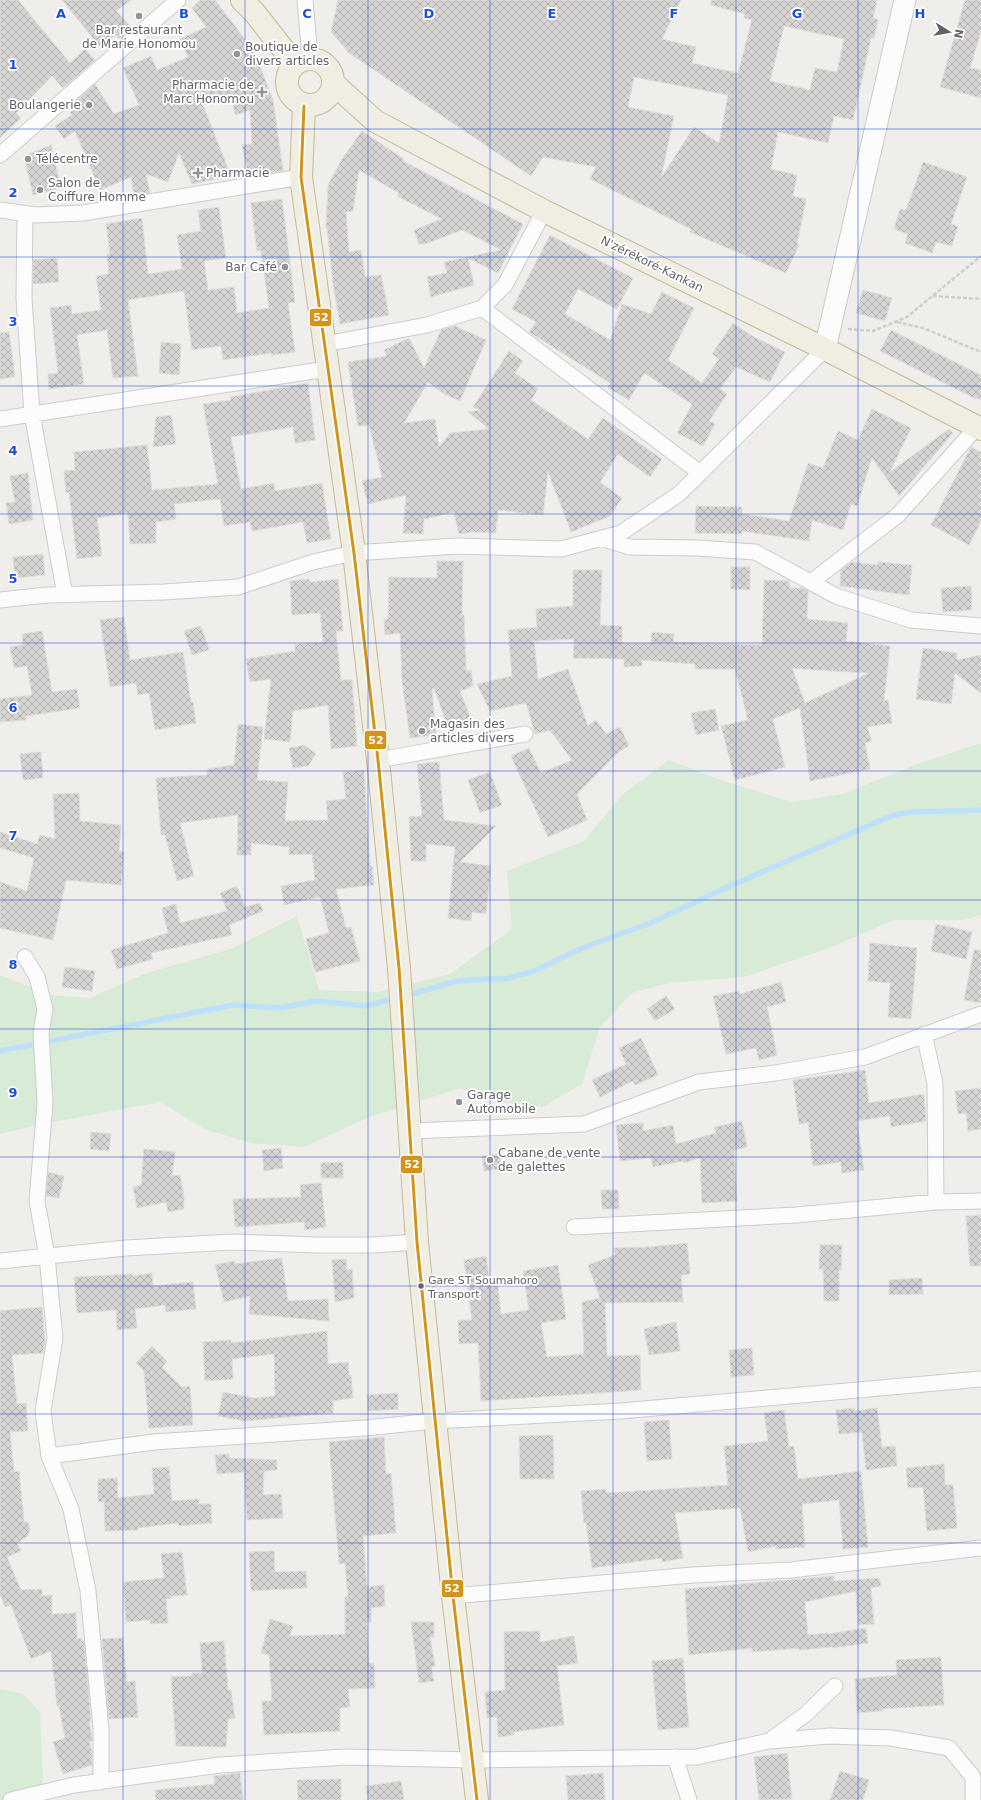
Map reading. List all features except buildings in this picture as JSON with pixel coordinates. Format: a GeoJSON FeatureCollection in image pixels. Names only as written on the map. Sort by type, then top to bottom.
{"type":"FeatureCollection","features":[{"type":"Feature","properties":{"kind":"highway"},"geometry":{"type":"LineString","coordinates":[[242,0],[302,61],[322,62],[331,71],[333,84],[329,96],[318,104],[304,106],[290,96],[285,79],[302,61]]}},
{"type":"Feature","properties":{"kind":"highway","name":"N'zérékoré-Kankan"},"geometry":{"type":"LineString","coordinates":[[333,84],[375,121],[544,211],[825,349],[979,428]]}},
{"type":"Feature","properties":{"kind":"highway"},"geometry":{"type":"LineString","coordinates":[[304,106],[301,177],[354,553],[378,760],[399,968],[417,1242],[434,1421],[477,1800]]}},
{"type":"Feature","properties":{"kind":"street"},"geometry":{"type":"LineString","coordinates":[[0,155],[178,0]]}},
{"type":"Feature","properties":{"kind":"street"},"geometry":{"type":"LineString","coordinates":[[302,61],[305,0]]}},
{"type":"Feature","properties":{"kind":"street"},"geometry":{"type":"LineString","coordinates":[[0,600],[65,595],[164,592],[238,587],[314,562],[354,553],[456,546],[561,549],[621,533],[679,494],[825,349],[905,0]]}},
{"type":"Feature","properties":{"kind":"street"},"geometry":{"type":"LineString","coordinates":[[0,210],[35,215],[83,213],[301,177]]}},
{"type":"Feature","properties":{"kind":"street"},"geometry":{"type":"LineString","coordinates":[[325,344],[427,325],[482,308],[505,285],[544,211]]}},
{"type":"Feature","properties":{"kind":"street"},"geometry":{"type":"LineString","coordinates":[[25,214],[24,299],[32,414],[65,595]]}},
{"type":"Feature","properties":{"kind":"street"},"geometry":{"type":"LineString","coordinates":[[482,308],[700,473]]}},
{"type":"Feature","properties":{"kind":"street"},"geometry":{"type":"LineString","coordinates":[[0,419],[327,369]]}},
{"type":"Feature","properties":{"kind":"street"},"geometry":{"type":"LineString","coordinates":[[811,582],[898,515],[979,428]]}},
{"type":"Feature","properties":{"kind":"street"},"geometry":{"type":"LineString","coordinates":[[600,538],[630,547],[697,548],[755,552],[836,596],[911,620],[981,626]]}},
{"type":"Feature","properties":{"kind":"street"},"geometry":{"type":"LineString","coordinates":[[378,760],[525,734]]}},
{"type":"Feature","properties":{"kind":"street"},"geometry":{"type":"LineString","coordinates":[[25,957],[37,977],[45,1010],[41,1033],[45,1102],[37,1201],[48,1257],[54,1338],[43,1411],[49,1456],[71,1509],[88,1591],[100,1728],[100,1782]]}},
{"type":"Feature","properties":{"kind":"street"},"geometry":{"type":"LineString","coordinates":[[410,1131],[584,1124],[699,1082],[776,1073],[865,1057],[981,1014]]}},
{"type":"Feature","properties":{"kind":"street"},"geometry":{"type":"LineString","coordinates":[[924,1034],[935,1083],[936,1202]]}},
{"type":"Feature","properties":{"kind":"street"},"geometry":{"type":"LineString","coordinates":[[574,1227],[796,1215],[936,1202],[981,1201]]}},
{"type":"Feature","properties":{"kind":"street"},"geometry":{"type":"LineString","coordinates":[[0,1261],[126,1248],[232,1242],[372,1245],[417,1242]]}},
{"type":"Feature","properties":{"kind":"street"},"geometry":{"type":"LineString","coordinates":[[49,1456],[154,1442],[365,1428],[434,1421],[621,1411],[981,1378]]}},
{"type":"Feature","properties":{"kind":"street"},"geometry":{"type":"LineString","coordinates":[[453,1596],[693,1575],[791,1570],[981,1548]]}},
{"type":"Feature","properties":{"kind":"street"},"geometry":{"type":"LineString","coordinates":[[769,1741],[806,1714],[835,1686]]}},
{"type":"Feature","properties":{"kind":"street"},"geometry":{"type":"LineString","coordinates":[[11,1800],[74,1785],[220,1765],[346,1757],[473,1760],[697,1757],[769,1741],[829,1736],[891,1738],[949,1748],[973,1777],[973,1800]]}},
{"type":"Feature","properties":{"kind":"street"},"geometry":{"type":"LineString","coordinates":[[675,1757],[689,1800]]}},
{"type":"Feature","properties":{"kind":"path"},"geometry":{"type":"LineString","coordinates":[[830,328],[873,331],[907,317],[981,256]]}},
{"type":"Feature","properties":{"kind":"path"},"geometry":{"type":"LineString","coordinates":[[932,296],[981,299]]}},
{"type":"Feature","properties":{"kind":"path"},"geometry":{"type":"LineString","coordinates":[[896,321],[924,328],[981,352]]}},
{"type":"Feature","properties":{"kind":"green space"},"geometry":{"type":"Polygon","coordinates":[[[981,743],[981,915],[964,920],[894,920],[829,948],[744,977],[668,983],[632,993],[600,1027],[582,1084],[542,1107],[501,1102],[461,1088],[372,1116],[304,1147],[251,1143],[204,1129],[161,1102],[37,1125],[0,1134],[0,975],[50,995],[90,998],[147,973],[231,949],[297,916],[319,990],[378,992],[450,974],[512,929],[507,871],[584,841],[622,795],[669,760],[718,779],[791,802],[843,794],[923,762],[981,743]]]}},
{"type":"Feature","properties":{"kind":"green space"},"geometry":{"type":"Polygon","coordinates":[[[0,1689],[23,1694],[40,1712],[43,1780],[36,1800],[0,1800],[0,1689]]]}},
{"type":"Feature","properties":{"kind":"waterway"},"geometry":{"type":"LineString","coordinates":[[405,996],[457,981],[507,978],[532,972],[582,948],[651,923],[723,889],[891,816],[911,812],[981,810]]}},
{"type":"Feature","properties":{"kind":"waterway"},"geometry":{"type":"LineString","coordinates":[[0,1051],[233,1005],[279,1008],[317,1001],[365,1006],[397,998]]}},
{"type":"Feature","properties":{"kind":"transit line","name":"52"},"geometry":{"type":"LineString","coordinates":[[304,106],[301,177],[354,553],[378,760],[399,968],[417,1242],[453,1596],[477,1800]]}},
{"type":"Feature","properties":{"kind":"place","name":"Bar restaurant de Marie Honomou"},"geometry":{"type":"Point","coordinates":[139,16]}},
{"type":"Feature","properties":{"kind":"place","name":"Boutique de divers articles"},"geometry":{"type":"Point","coordinates":[237,54]}},
{"type":"Feature","properties":{"kind":"place","name":"Pharmacie de Marc Honomou"},"geometry":{"type":"Point","coordinates":[262,92]}},
{"type":"Feature","properties":{"kind":"place","name":"Boulangerie"},"geometry":{"type":"Point","coordinates":[89,105]}},
{"type":"Feature","properties":{"kind":"place","name":"Télécentre"},"geometry":{"type":"Point","coordinates":[28,159]}},
{"type":"Feature","properties":{"kind":"place","name":"Pharmacie"},"geometry":{"type":"Point","coordinates":[198,173]}},
{"type":"Feature","properties":{"kind":"place","name":"Salon de Coiffure Homme"},"geometry":{"type":"Point","coordinates":[40,190]}},
{"type":"Feature","properties":{"kind":"place","name":"Bar Café"},"geometry":{"type":"Point","coordinates":[285,267]}},
{"type":"Feature","properties":{"kind":"place","name":"Magasin des articles divers"},"geometry":{"type":"Point","coordinates":[422,731]}},
{"type":"Feature","properties":{"kind":"place","name":"Garage Automobile"},"geometry":{"type":"Point","coordinates":[459,1102]}},
{"type":"Feature","properties":{"kind":"place","name":"Cabane de vente de galettes"},"geometry":{"type":"Point","coordinates":[490,1160]}},
{"type":"Feature","properties":{"kind":"place","name":"Gare ST Soumahoro Transport"},"geometry":{"type":"Point","coordinates":[421,1286]}}]}
